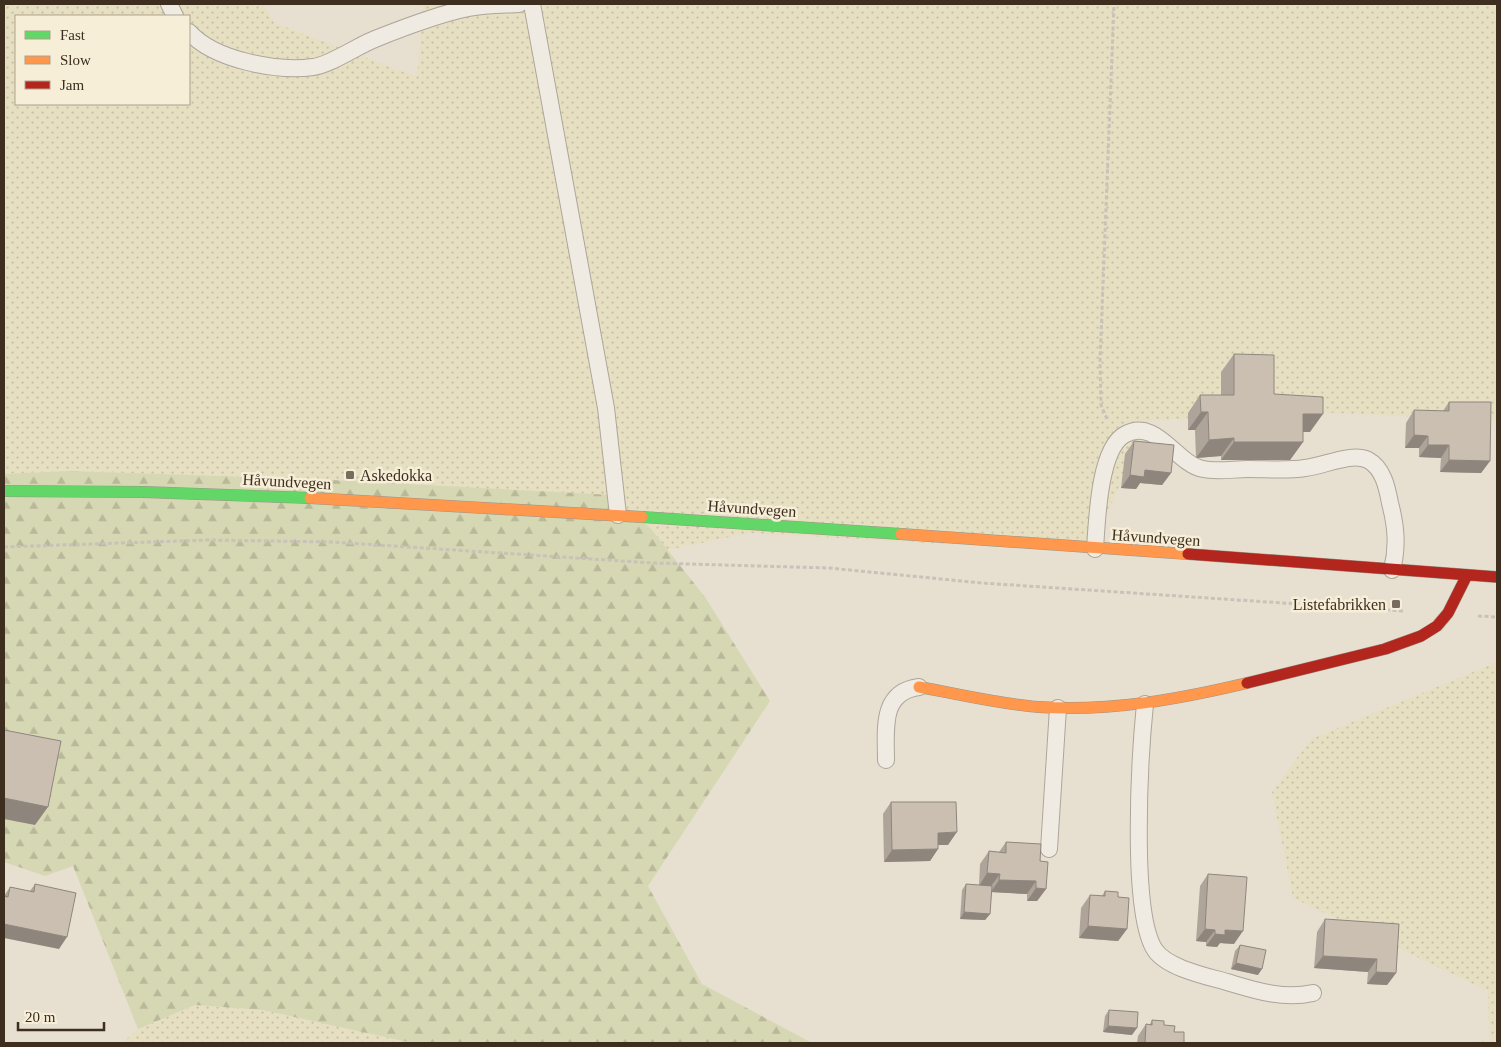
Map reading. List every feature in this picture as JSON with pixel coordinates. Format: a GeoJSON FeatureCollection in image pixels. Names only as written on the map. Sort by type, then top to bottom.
{"type":"FeatureCollection","features":[{"type":"Feature","properties":{"kind":"main road","name":"Håvundvegen"},"geometry":{"type":"LineString","coordinates":[[4,490],[126,490],[618,515],[1497,577]]}},
{"type":"Feature","properties":{"kind":"main road"},"geometry":{"type":"LineString","coordinates":[[919,687],[1008,704],[1058,708],[1145,704],[1246,684],[1369,653],[1421,637],[1432,630],[1455,602],[1466,575]]}},
{"type":"Feature","properties":{"kind":"lane"},"geometry":{"type":"LineString","coordinates":[[190,33],[196,40],[222,54],[258,64],[278,68],[315,67],[387,34],[468,8],[527,4],[606,408],[618,515]]}},
{"type":"Feature","properties":{"kind":"lane"},"geometry":{"type":"LineString","coordinates":[[1095,549],[1097,515],[1108,454],[1116,442],[1126,434],[1138,431],[1151,434],[1165,442],[1186,463],[1206,470],[1304,469],[1357,457],[1366,459],[1381,472],[1387,488],[1397,531],[1392,570]]}},
{"type":"Feature","properties":{"kind":"lane"},"geometry":{"type":"LineString","coordinates":[[886,760],[886,720],[892,700],[907,688],[919,687]]}},
{"type":"Feature","properties":{"kind":"lane"},"geometry":{"type":"LineString","coordinates":[[1145,704],[1140,755],[1140,887],[1148,934],[1155,950],[1166,961],[1197,974],[1257,991],[1302,995],[1312,993]]}},
{"type":"Feature","properties":{"kind":"lane"},"geometry":{"type":"LineString","coordinates":[[1049,849],[1058,708]]}},
{"type":"Feature","properties":{"kind":"path"},"geometry":{"type":"LineString","coordinates":[[1114,4],[1100,361],[1101,405],[1116,442]]}},
{"type":"Feature","properties":{"kind":"path"},"geometry":{"type":"LineString","coordinates":[[4,546],[209,540],[352,543],[653,563],[828,568],[982,583],[1406,611]]}},
{"type":"Feature","properties":{"kind":"path"},"geometry":{"type":"LineString","coordinates":[[1446,614],[1497,617]]}},
{"type":"Feature","properties":{"kind":"shaded area"},"geometry":{"type":"Polygon","coordinates":[[[4,4],[263,4],[275,23],[417,77],[423,4],[1497,4],[1497,421],[1296,411],[1148,421],[1090,552],[750,533],[667,550],[651,529],[178,475],[69,471],[4,474],[4,4]]]}},
{"type":"Feature","properties":{"kind":"shaded area"},"geometry":{"type":"Polygon","coordinates":[[[1497,662],[1497,1043],[1466,1043],[1489,1039],[1488,991],[1293,898],[1272,792],[1311,739],[1497,662]]]}},
{"type":"Feature","properties":{"kind":"shaded area"},"geometry":{"type":"Polygon","coordinates":[[[195,1005],[263,1010],[412,1043],[122,1043],[138,1029],[195,1005]]]}},
{"type":"Feature","properties":{"kind":"green space"},"geometry":{"type":"Polygon","coordinates":[[[69,471],[313,479],[613,495],[651,529],[705,597],[770,701],[648,886],[702,984],[812,1043],[412,1043],[263,1010],[195,1005],[138,1029],[73,866],[45,876],[4,862],[4,474],[69,471]]]}},
{"type":"Feature","properties":{"kind":"building"},"geometry":{"type":"Polygon","coordinates":[[[1234,354],[1274,355],[1274,394],[1323,397],[1323,414],[1303,414],[1303,442],[1234,442],[1234,438],[1209,440],[1208,412],[1201,412],[1200,395],[1234,395],[1234,354]]]}},
{"type":"Feature","properties":{"kind":"building"},"geometry":{"type":"Polygon","coordinates":[[[1449,402],[1491,402],[1490,461],[1449,460],[1449,445],[1428,445],[1428,436],[1414,435],[1414,410],[1449,411],[1449,402]]]}},
{"type":"Feature","properties":{"kind":"building"},"geometry":{"type":"Polygon","coordinates":[[[1134,441],[1174,445],[1171,473],[1145,470],[1144,477],[1130,475],[1134,441]]]}},
{"type":"Feature","properties":{"kind":"building"},"geometry":{"type":"Polygon","coordinates":[[[4,730],[61,741],[48,807],[4,798],[4,730]]]}},
{"type":"Feature","properties":{"kind":"building"},"geometry":{"type":"Polygon","coordinates":[[[891,802],[956,802],[957,832],[938,833],[938,849],[892,850],[891,802]]]}},
{"type":"Feature","properties":{"kind":"building"},"geometry":{"type":"Polygon","coordinates":[[[1006,842],[1041,844],[1040,861],[1048,862],[1046,889],[1036,888],[1036,881],[999,880],[1000,874],[987,873],[989,851],[1006,853],[1006,842]]]}},
{"type":"Feature","properties":{"kind":"building"},"geometry":{"type":"Polygon","coordinates":[[[1208,874],[1247,877],[1243,931],[1225,930],[1225,935],[1215,934],[1215,930],[1205,929],[1208,874]]]}},
{"type":"Feature","properties":{"kind":"building"},"geometry":{"type":"Polygon","coordinates":[[[35,884],[76,893],[67,937],[4,924],[4,896],[8,897],[10,887],[34,892],[35,884]]]}},
{"type":"Feature","properties":{"kind":"building"},"geometry":{"type":"Polygon","coordinates":[[[966,884],[992,886],[990,914],[964,912],[966,884]]]}},
{"type":"Feature","properties":{"kind":"building"},"geometry":{"type":"Polygon","coordinates":[[[1105,891],[1118,892],[1118,897],[1129,898],[1127,929],[1088,926],[1090,895],[1105,896],[1105,891]]]}},
{"type":"Feature","properties":{"kind":"building"},"geometry":{"type":"Polygon","coordinates":[[[1325,919],[1399,924],[1396,973],[1376,972],[1377,959],[1323,956],[1325,919]]]}},
{"type":"Feature","properties":{"kind":"building"},"geometry":{"type":"Polygon","coordinates":[[[1240,945],[1266,950],[1262,969],[1236,963],[1240,945]]]}},
{"type":"Feature","properties":{"kind":"building"},"geometry":{"type":"Polygon","coordinates":[[[1109,1010],[1138,1012],[1137,1028],[1108,1026],[1109,1010]]]}},
{"type":"Feature","properties":{"kind":"building"},"geometry":{"type":"Polygon","coordinates":[[[1152,1020],[1164,1021],[1164,1025],[1175,1026],[1174,1032],[1184,1032],[1184,1043],[1145,1043],[1146,1024],[1152,1025],[1152,1020]]]}},
{"type":"Feature","properties":{"kind":"traffic: fast"},"geometry":{"type":"LineString","coordinates":[[4,491],[143,492],[310,498]]}},
{"type":"Feature","properties":{"kind":"traffic: fast"},"geometry":{"type":"LineString","coordinates":[[642,517],[901,534]]}},
{"type":"Feature","properties":{"kind":"traffic: slow"},"geometry":{"type":"LineString","coordinates":[[310,498],[642,517]]}},
{"type":"Feature","properties":{"kind":"traffic: slow"},"geometry":{"type":"LineString","coordinates":[[901,534],[1188,554]]}},
{"type":"Feature","properties":{"kind":"traffic: slow"},"geometry":{"type":"LineString","coordinates":[[919,687],[1009,704],[1039,707],[1092,708],[1170,699],[1247,683]]}},
{"type":"Feature","properties":{"kind":"traffic: jam"},"geometry":{"type":"LineString","coordinates":[[1188,554],[1497,577]]}},
{"type":"Feature","properties":{"kind":"traffic: jam"},"geometry":{"type":"LineString","coordinates":[[1247,683],[1385,649],[1421,636],[1437,626],[1448,613],[1467,575]]}},
{"type":"Feature","properties":{"kind":"place","name":"Askedokka"},"geometry":{"type":"Point","coordinates":[350,475]}},
{"type":"Feature","properties":{"kind":"place","name":"Listefabrikken"},"geometry":{"type":"Point","coordinates":[1396,604]}}]}
